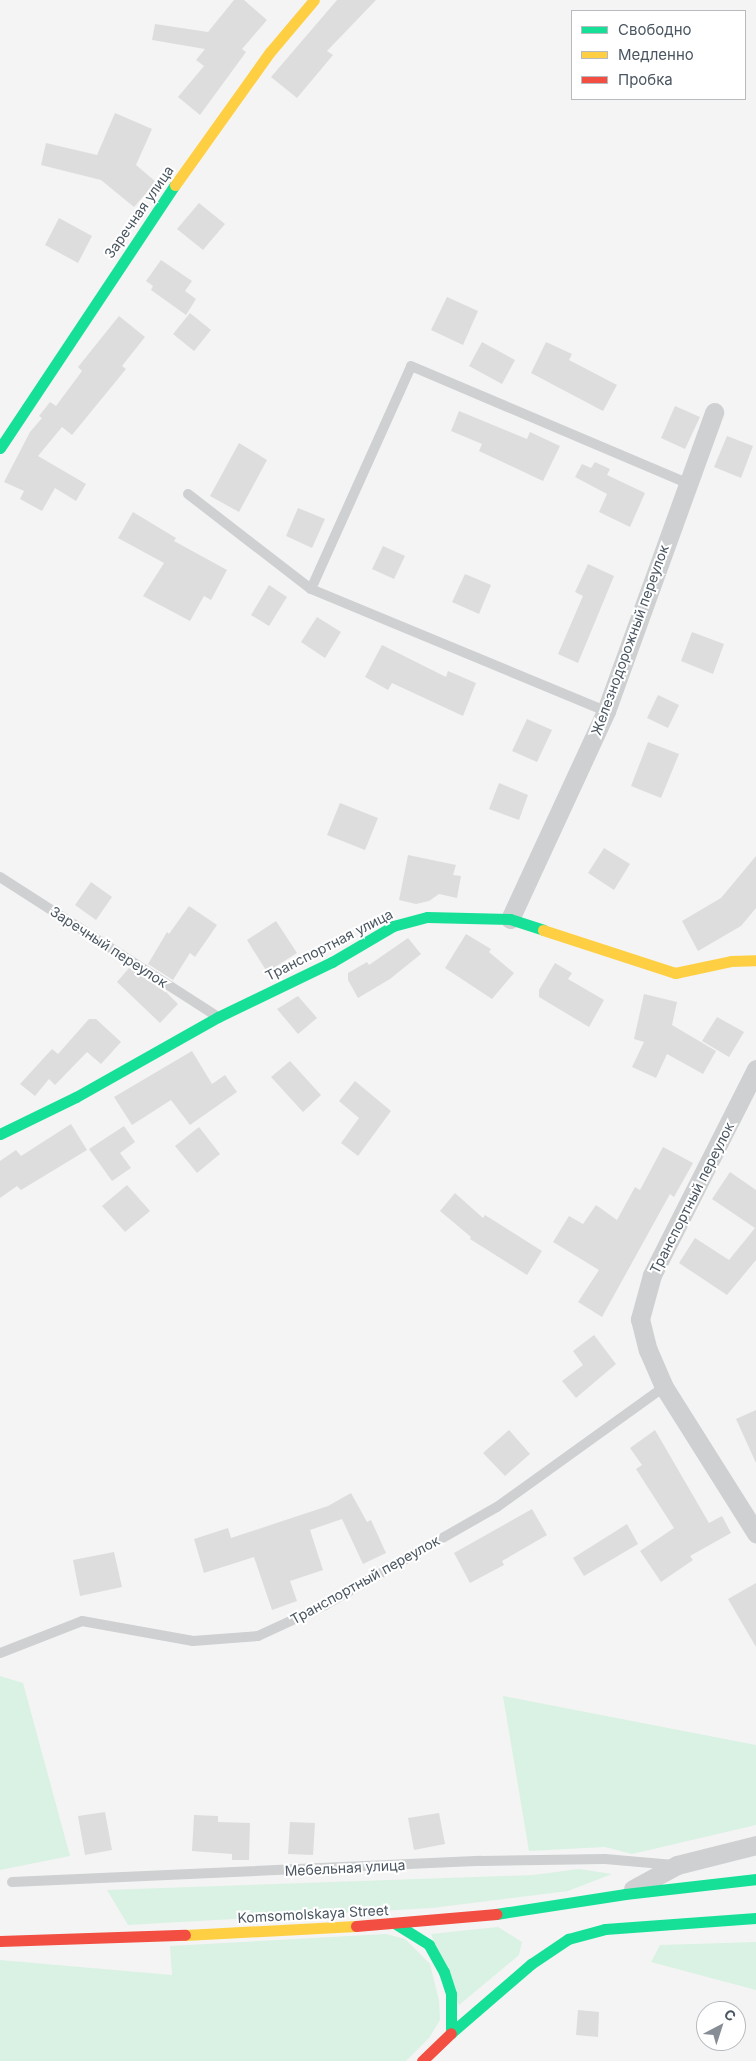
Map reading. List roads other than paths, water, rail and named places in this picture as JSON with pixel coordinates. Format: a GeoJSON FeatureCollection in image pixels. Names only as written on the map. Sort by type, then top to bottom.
{"type":"FeatureCollection","features":[{"type":"Feature","properties":{"kind":"street","name":"Заречная улица"},"geometry":{"type":"LineString","coordinates":[[0,448],[130,250],[270,52],[314,0]]}},
{"type":"Feature","properties":{"kind":"street","name":"Железнодорожный переулок"},"geometry":{"type":"LineString","coordinates":[[510,918],[606,711],[687,482],[714,412]]}},
{"type":"Feature","properties":{"kind":"street","name":"Транспортная улица"},"geometry":{"type":"LineString","coordinates":[[0,1134],[76,1097],[218,1017],[332,962],[393,926],[427,918],[510,918],[675,973],[731,962],[756,960]]}},
{"type":"Feature","properties":{"kind":"street","name":"Транспортный переулок"},"geometry":{"type":"LineString","coordinates":[[756,1069],[652,1275],[640,1319],[648,1350],[664,1387],[756,1533]]}},
{"type":"Feature","properties":{"kind":"street","name":"Мебельная улица"},"geometry":{"type":"LineString","coordinates":[[625,1894],[677,1865],[756,1845]]}},
{"type":"Feature","properties":{"kind":"street","name":"Komsomolskaya Street"},"geometry":{"type":"LineString","coordinates":[[0,1941],[200,1935],[396,1924],[516,1912],[712,1882],[756,1879]]}},
{"type":"Feature","properties":{"kind":"street"},"geometry":{"type":"LineString","coordinates":[[712,1882],[712,1910]]}},
{"type":"Feature","properties":{"kind":"street"},"geometry":{"type":"LineString","coordinates":[[422,2061],[451,2033],[531,1964],[568,1939],[605,1929],[712,1910],[756,1918]]}},
{"type":"Feature","properties":{"kind":"street"},"geometry":{"type":"LineString","coordinates":[[396,1924],[428,1945],[444,1972],[451,1994],[451,2033]]}},
{"type":"Feature","properties":{"kind":"lane"},"geometry":{"type":"LineString","coordinates":[[311,589],[411,366],[687,482]]}},
{"type":"Feature","properties":{"kind":"lane"},"geometry":{"type":"LineString","coordinates":[[188,494],[311,589],[606,711]]}},
{"type":"Feature","properties":{"kind":"lane","name":"Заречный переулок"},"geometry":{"type":"LineString","coordinates":[[0,877],[218,1017]]}},
{"type":"Feature","properties":{"kind":"lane","name":"Транспортный переулок"},"geometry":{"type":"LineString","coordinates":[[0,1653],[82,1621],[193,1641],[258,1636],[325,1605],[497,1507],[664,1387]]}},
{"type":"Feature","properties":{"kind":"lane","name":"Мебельная улица"},"geometry":{"type":"LineString","coordinates":[[12,1882],[481,1861],[605,1859],[677,1865]]}}]}
